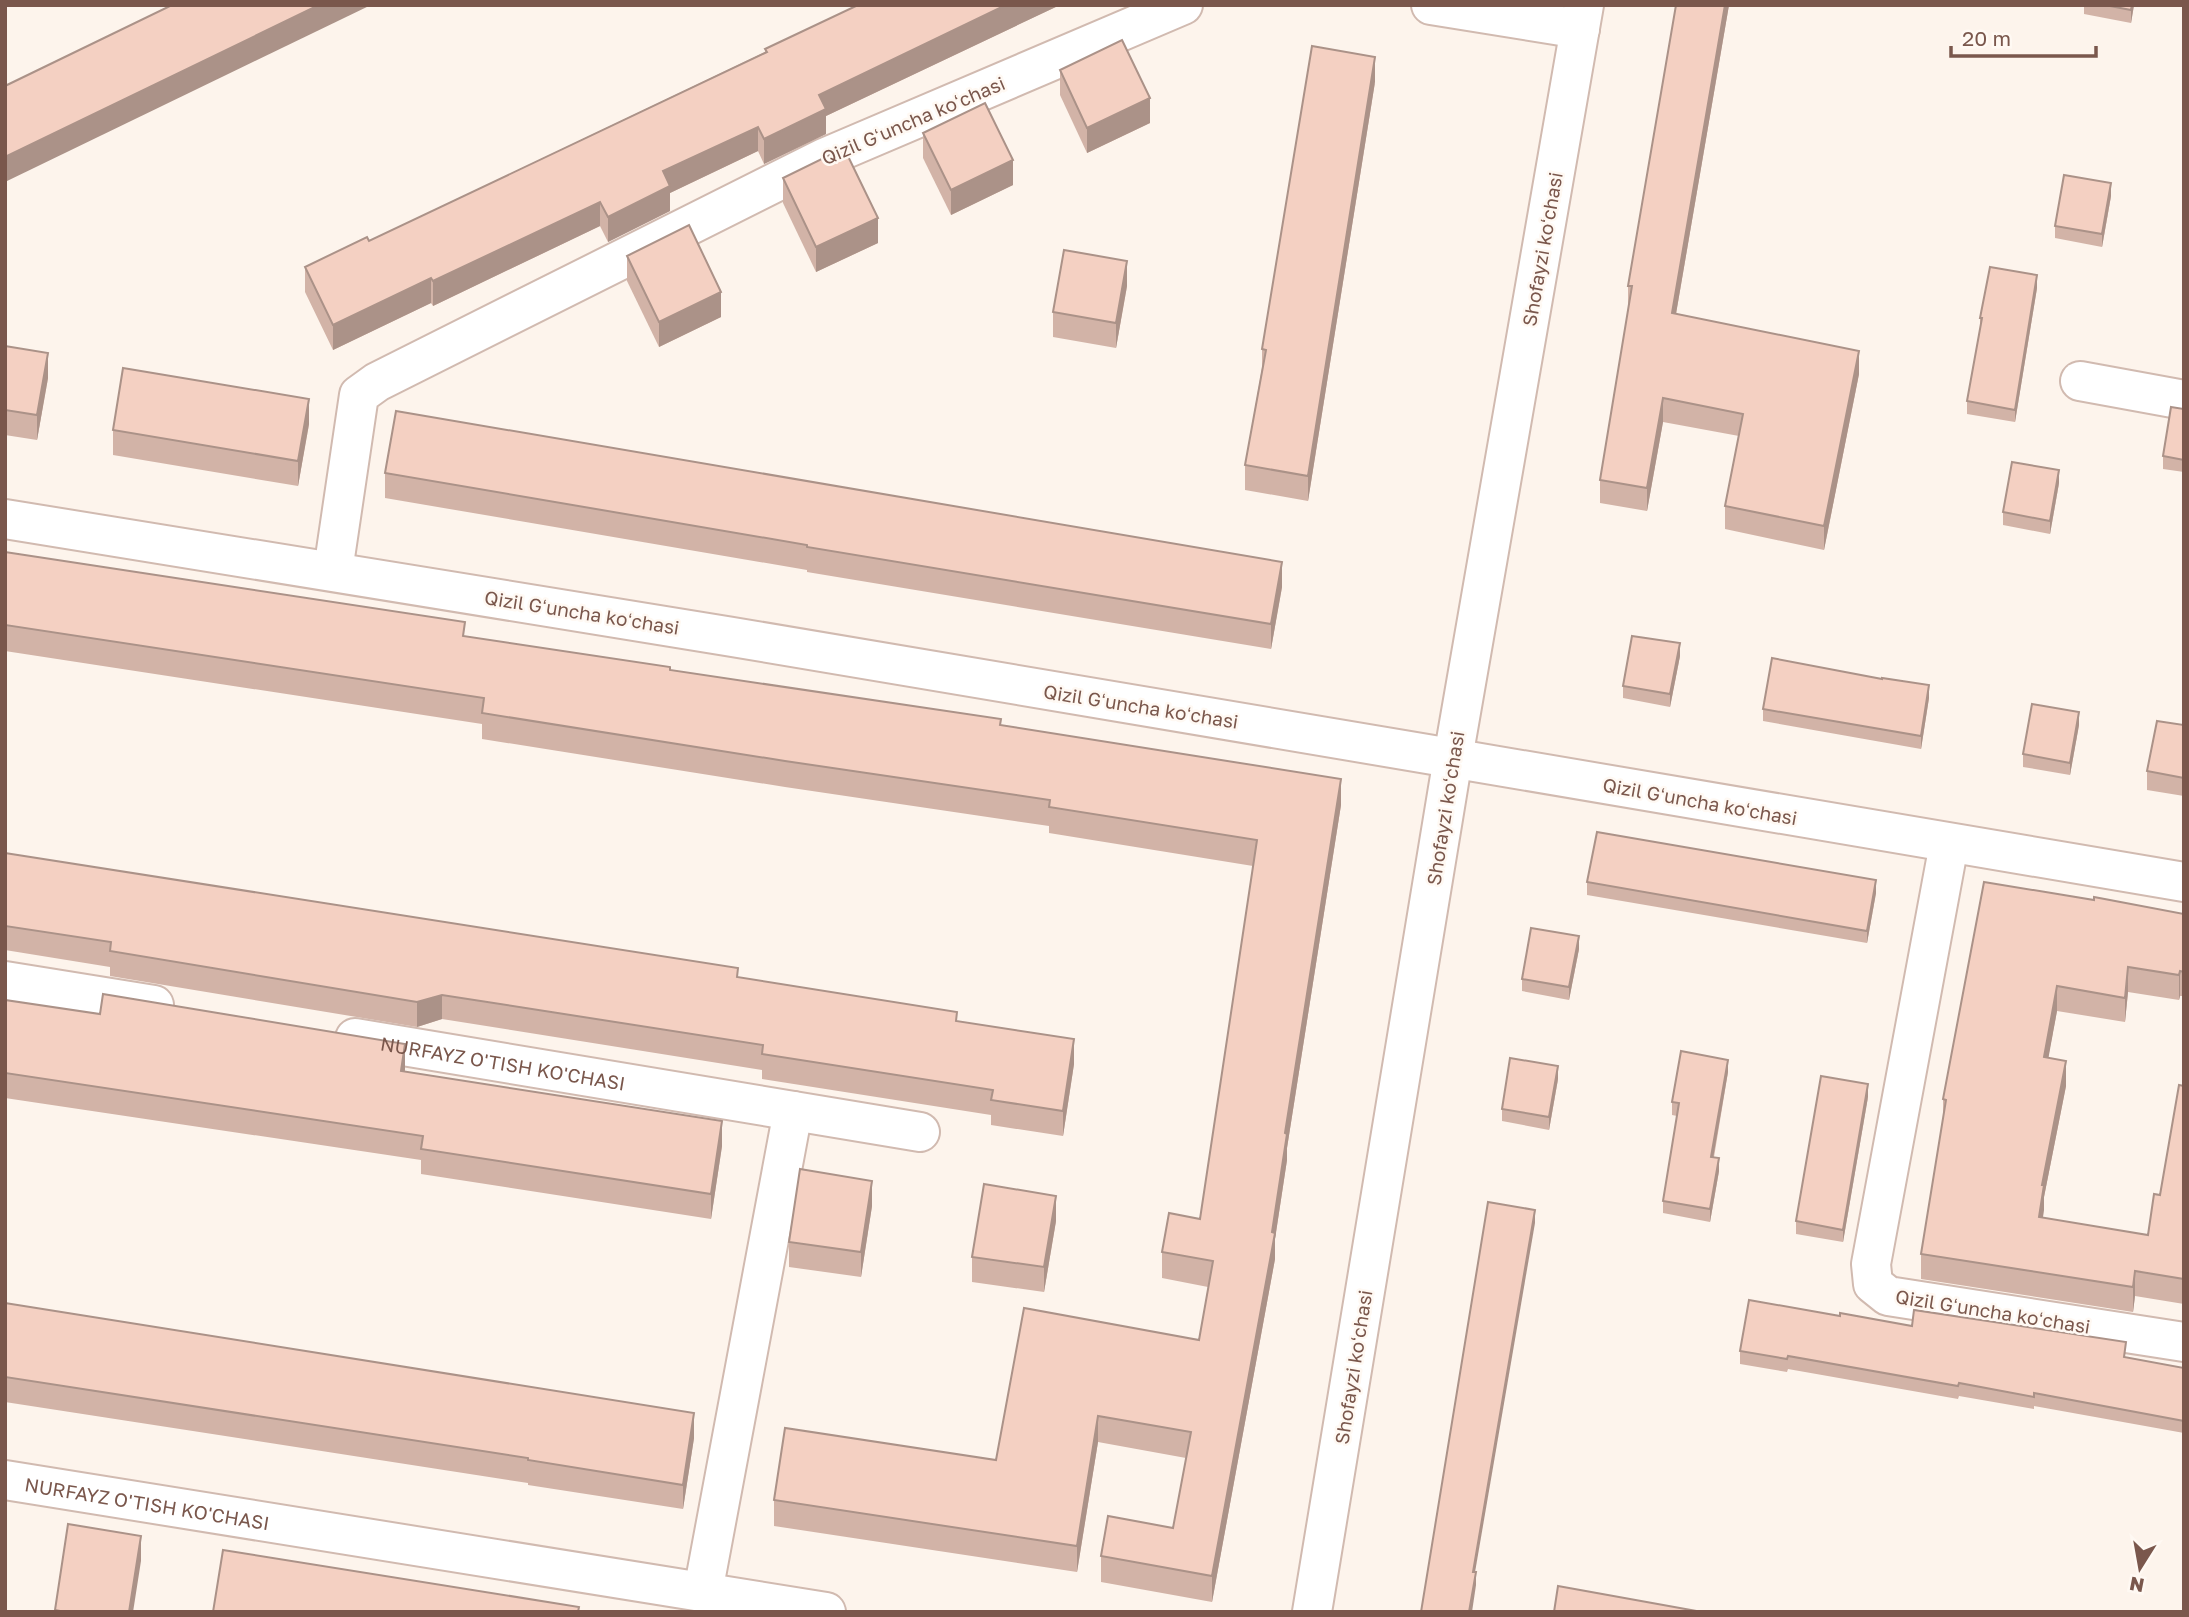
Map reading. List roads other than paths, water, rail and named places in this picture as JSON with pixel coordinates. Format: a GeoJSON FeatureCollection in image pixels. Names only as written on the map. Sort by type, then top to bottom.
{"type":"FeatureCollection","features":[{"type":"Feature","properties":{"kind":"street","name":"Qizil Gʻuncha koʻchasi"},"geometry":{"type":"LineString","coordinates":[[333,571],[359,395],[377,382],[824,158],[1183,5]]}},
{"type":"Feature","properties":{"kind":"street"},"geometry":{"type":"LineString","coordinates":[[1432,5],[1582,17]]}},
{"type":"Feature","properties":{"kind":"street","name":"Shofayzi koʻchasi"},"geometry":{"type":"LineString","coordinates":[[1312,1612],[1453,758],[1582,17]]}},
{"type":"Feature","properties":{"kind":"street"},"geometry":{"type":"LineString","coordinates":[[2080,381],[2184,400]]}},
{"type":"Feature","properties":{"kind":"street","name":"Qizil Gʻuncha koʻchasi"},"geometry":{"type":"LineString","coordinates":[[5,519],[333,571],[2184,882]]}},
{"type":"Feature","properties":{"kind":"street","name":"Qizil Gʻuncha koʻchasi"},"geometry":{"type":"LineString","coordinates":[[1949,844],[1871,1264],[1873,1284],[1888,1296],[2184,1342]]}},
{"type":"Feature","properties":{"kind":"street"},"geometry":{"type":"LineString","coordinates":[[5,981],[182,1010]]}},
{"type":"Feature","properties":{"kind":"street","name":"NURFAYZ O'TISH KO'CHASI"},"geometry":{"type":"LineString","coordinates":[[318,1032],[919,1132]]}},
{"type":"Feature","properties":{"kind":"street"},"geometry":{"type":"LineString","coordinates":[[703,1592],[793,1111]]}},
{"type":"Feature","properties":{"kind":"street","name":"NURFAYZ O'TISH KO'CHASI"},"geometry":{"type":"LineString","coordinates":[[5,1480],[827,1612]]}}]}
